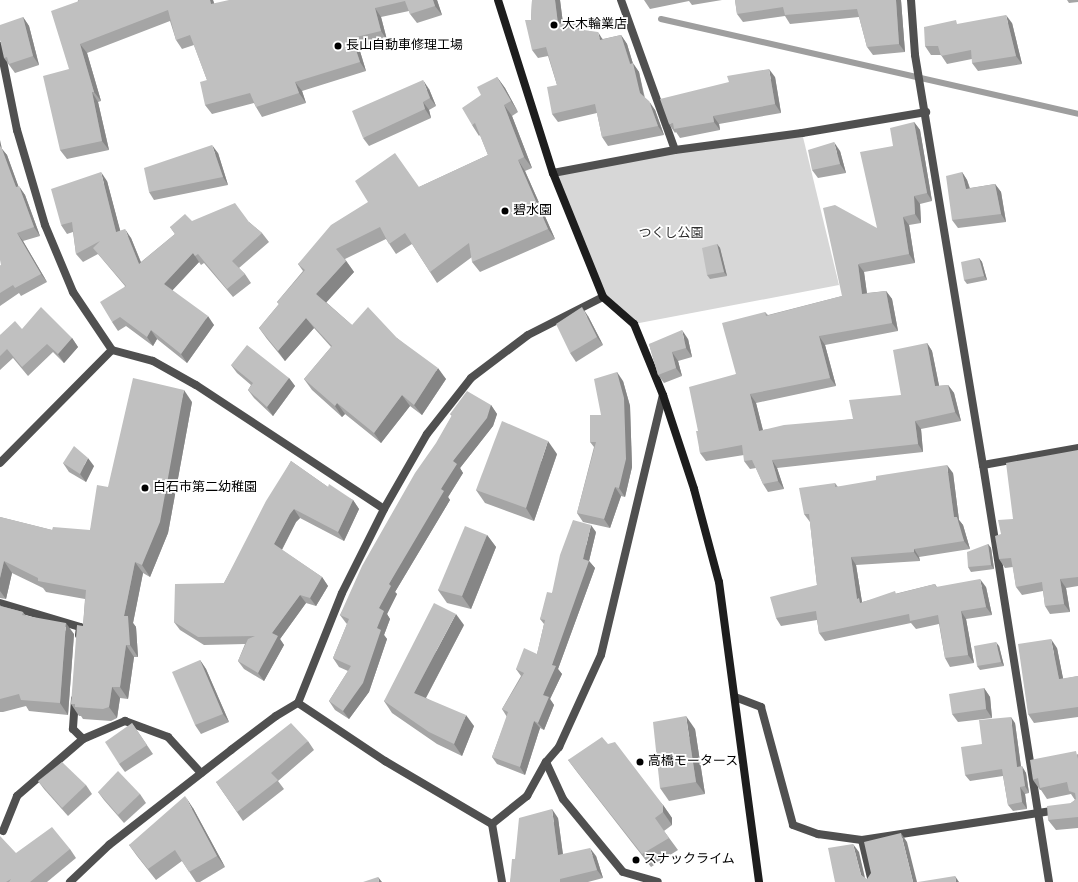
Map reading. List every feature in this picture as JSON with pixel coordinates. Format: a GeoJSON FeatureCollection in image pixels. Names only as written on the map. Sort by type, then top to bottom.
{"type":"FeatureCollection","features":[{"type":"Feature","properties":{"kind":"street"},"geometry":{"type":"LineString","coordinates":[[498,0],[554,173],[603,297],[634,324],[662,395],[694,489],[720,582],[759,882]]}},
{"type":"Feature","properties":{"kind":"street"},"geometry":{"type":"LineString","coordinates":[[621,0],[675,150]]}},
{"type":"Feature","properties":{"kind":"street"},"geometry":{"type":"LineString","coordinates":[[911,0],[916,63],[926,112],[1049,882]]}},
{"type":"Feature","properties":{"kind":"street"},"geometry":{"type":"LineString","coordinates":[[0,46],[17,130],[45,225],[73,292],[112,350],[153,361],[196,385],[384,509]]}},
{"type":"Feature","properties":{"kind":"street"},"geometry":{"type":"LineString","coordinates":[[554,173],[675,150],[802,133],[926,112]]}},
{"type":"Feature","properties":{"kind":"street"},"geometry":{"type":"LineString","coordinates":[[70,882],[109,845],[276,716],[298,703],[342,593],[384,509],[428,434],[471,378],[528,335],[603,297]]}},
{"type":"Feature","properties":{"kind":"street"},"geometry":{"type":"LineString","coordinates":[[0,463],[112,350]]}},
{"type":"Feature","properties":{"kind":"street"},"geometry":{"type":"LineString","coordinates":[[492,824],[528,796],[546,762],[559,747],[601,655],[662,395]]}},
{"type":"Feature","properties":{"kind":"street"},"geometry":{"type":"LineString","coordinates":[[983,465],[1078,448]]}},
{"type":"Feature","properties":{"kind":"street"},"geometry":{"type":"LineString","coordinates":[[0,603],[80,628],[79,643]]}},
{"type":"Feature","properties":{"kind":"street"},"geometry":{"type":"LineString","coordinates":[[75,690],[73,729],[83,739]]}},
{"type":"Feature","properties":{"kind":"street"},"geometry":{"type":"LineString","coordinates":[[735,697],[760,707],[794,825],[818,834],[862,840],[1078,807]]}},
{"type":"Feature","properties":{"kind":"street"},"geometry":{"type":"LineString","coordinates":[[298,703],[385,761],[492,824],[502,882]]}},
{"type":"Feature","properties":{"kind":"street"},"geometry":{"type":"LineString","coordinates":[[3,831],[17,796],[83,739],[125,721],[168,737],[201,773]]}},
{"type":"Feature","properties":{"kind":"street"},"geometry":{"type":"LineString","coordinates":[[546,762],[563,799],[623,872],[653,881]]}},
{"type":"Feature","properties":{"kind":"street"},"geometry":{"type":"LineString","coordinates":[[862,840],[872,882]]}},
{"type":"Feature","properties":{"kind":"green space","name":"つくし公園"},"geometry":{"type":"Polygon","coordinates":[[[802,133],[839,285],[634,324],[603,297],[553,173],[802,133]]]}},
{"type":"Feature","properties":{"kind":"building"},"geometry":{"type":"Polygon","coordinates":[[[78,0],[210,0],[211,4],[229,0],[433,0],[435,6],[410,14],[405,1],[375,8],[381,31],[352,38],[360,62],[295,82],[299,93],[256,107],[250,93],[205,105],[200,82],[207,80],[190,35],[176,40],[168,10],[80,44],[94,92],[92,92],[102,141],[60,150],[43,76],[69,69],[51,11],[79,1],[78,0]]]}},
{"type":"Feature","properties":{"kind":"building"},"geometry":{"type":"Polygon","coordinates":[[[532,0],[555,0],[558,24],[574,21],[577,29],[598,32],[600,40],[621,35],[630,64],[633,63],[640,93],[649,101],[658,126],[602,137],[595,104],[552,114],[547,87],[557,85],[546,47],[532,50],[525,20],[531,20],[532,0]]]}},
{"type":"Feature","properties":{"kind":"building"},"geometry":{"type":"Polygon","coordinates":[[[735,0],[896,0],[899,44],[867,47],[857,9],[785,15],[783,7],[737,14],[735,0]]]}},
{"type":"Feature","properties":{"kind":"building"},"geometry":{"type":"Polygon","coordinates":[[[1006,15],[1016,56],[972,63],[971,50],[941,56],[938,46],[925,46],[924,27],[956,20],[957,24],[1006,15]]]}},
{"type":"Feature","properties":{"kind":"building"},"geometry":{"type":"Polygon","coordinates":[[[23,17],[33,56],[9,64],[7,57],[4,58],[0,40],[0,25],[23,17]]]}},
{"type":"Feature","properties":{"kind":"building"},"geometry":{"type":"Polygon","coordinates":[[[769,69],[775,104],[713,116],[714,122],[674,129],[673,123],[669,124],[660,99],[729,82],[727,76],[769,69]]]}},
{"type":"Feature","properties":{"kind":"building"},"geometry":{"type":"Polygon","coordinates":[[[497,77],[511,101],[504,105],[524,157],[518,160],[548,229],[472,262],[469,243],[430,272],[405,233],[389,244],[380,227],[336,249],[346,261],[316,294],[352,325],[368,307],[397,338],[438,368],[414,405],[402,395],[374,433],[337,403],[335,406],[304,379],[332,346],[306,318],[278,351],[259,328],[279,304],[277,302],[305,270],[298,264],[331,225],[368,202],[355,181],[395,153],[419,187],[488,155],[475,123],[472,125],[462,108],[481,95],[477,87],[497,77]]]}},
{"type":"Feature","properties":{"kind":"building"},"geometry":{"type":"Polygon","coordinates":[[[423,80],[430,98],[423,102],[425,109],[363,138],[352,111],[423,80]]]}},
{"type":"Feature","properties":{"kind":"building"},"geometry":{"type":"Polygon","coordinates":[[[914,122],[927,193],[914,196],[915,214],[903,217],[909,254],[858,264],[862,294],[886,291],[892,323],[819,336],[830,378],[750,394],[759,431],[784,425],[853,419],[849,400],[901,395],[893,350],[927,343],[935,386],[948,385],[955,412],[915,421],[918,444],[772,460],[778,481],[763,484],[752,460],[744,461],[742,445],[700,453],[696,431],[698,431],[689,387],[736,374],[722,323],[765,312],[766,316],[842,296],[823,208],[835,205],[877,228],[860,152],[893,146],[890,128],[914,122]]]}},
{"type":"Feature","properties":{"kind":"building"},"geometry":{"type":"Polygon","coordinates":[[[834,142],[840,164],[812,170],[808,150],[834,142]]]}},
{"type":"Feature","properties":{"kind":"building"},"geometry":{"type":"Polygon","coordinates":[[[212,145],[223,177],[149,192],[144,168],[212,145]]]}},
{"type":"Feature","properties":{"kind":"building"},"geometry":{"type":"Polygon","coordinates":[[[1,146],[16,187],[19,186],[34,227],[17,233],[41,274],[15,288],[13,285],[0,293],[0,147],[1,146]]]}},
{"type":"Feature","properties":{"kind":"building"},"geometry":{"type":"Polygon","coordinates":[[[101,172],[116,232],[125,229],[139,264],[175,234],[170,227],[185,214],[192,221],[235,203],[249,222],[262,233],[232,261],[245,274],[227,289],[198,254],[195,256],[193,253],[164,284],[208,316],[181,354],[151,330],[147,337],[120,317],[112,322],[100,302],[126,286],[93,248],[100,241],[76,254],[72,222],[61,225],[51,189],[101,172]]]}},
{"type":"Feature","properties":{"kind":"building"},"geometry":{"type":"Polygon","coordinates":[[[962,172],[966,189],[995,184],[1001,214],[952,220],[946,176],[962,172]]]}},
{"type":"Feature","properties":{"kind":"building"},"geometry":{"type":"Polygon","coordinates":[[[717,244],[724,272],[707,275],[702,248],[717,244]]]}},
{"type":"Feature","properties":{"kind":"building"},"geometry":{"type":"Polygon","coordinates":[[[979,258],[984,276],[964,280],[961,262],[979,258]]]}},
{"type":"Feature","properties":{"kind":"building"},"geometry":{"type":"Polygon","coordinates":[[[41,307],[72,338],[58,354],[47,344],[22,367],[7,349],[0,356],[0,335],[15,321],[22,329],[41,307]]]}},
{"type":"Feature","properties":{"kind":"building"},"geometry":{"type":"Polygon","coordinates":[[[582,307],[597,337],[570,353],[556,324],[582,307]]]}},
{"type":"Feature","properties":{"kind":"building"},"geometry":{"type":"Polygon","coordinates":[[[682,330],[686,348],[672,352],[676,368],[658,375],[649,344],[682,330]]]}},
{"type":"Feature","properties":{"kind":"building"},"geometry":{"type":"Polygon","coordinates":[[[247,345],[289,378],[267,407],[248,390],[253,383],[231,365],[247,345]]]}},
{"type":"Feature","properties":{"kind":"building"},"geometry":{"type":"Polygon","coordinates":[[[617,372],[624,398],[626,459],[619,488],[615,487],[604,519],[577,513],[596,442],[590,442],[590,415],[601,415],[594,379],[617,372]]]}},
{"type":"Feature","properties":{"kind":"building"},"geometry":{"type":"Polygon","coordinates":[[[133,378],[184,390],[160,522],[142,565],[135,562],[124,616],[128,616],[130,645],[126,645],[120,687],[112,687],[109,707],[103,709],[75,707],[75,704],[71,704],[77,625],[83,626],[86,590],[38,581],[38,578],[4,561],[0,578],[0,517],[52,530],[53,527],[90,530],[97,485],[108,487],[133,378]]]}},
{"type":"Feature","properties":{"kind":"building"},"geometry":{"type":"Polygon","coordinates":[[[467,391],[491,405],[487,418],[453,461],[457,464],[441,489],[444,491],[389,584],[391,586],[379,608],[384,611],[377,628],[381,630],[363,683],[343,711],[329,701],[351,666],[333,658],[349,619],[340,615],[362,566],[415,473],[436,443],[452,415],[450,414],[467,391]]]}},
{"type":"Feature","properties":{"kind":"building"},"geometry":{"type":"Polygon","coordinates":[[[502,421],[548,441],[526,508],[476,490],[502,421]]]}},
{"type":"Feature","properties":{"kind":"building"},"geometry":{"type":"Polygon","coordinates":[[[74,446],[88,458],[80,474],[63,463],[74,446]]]}},
{"type":"Feature","properties":{"kind":"building"},"geometry":{"type":"Polygon","coordinates":[[[1078,450],[1078,577],[1060,579],[1064,604],[1045,606],[1042,582],[1016,587],[1011,558],[999,559],[995,536],[1001,534],[998,520],[1013,519],[1006,463],[1078,450]]]}},
{"type":"Feature","properties":{"kind":"building"},"geometry":{"type":"Polygon","coordinates":[[[291,461],[328,487],[329,484],[353,500],[338,532],[294,509],[290,514],[274,544],[322,577],[310,598],[300,595],[272,633],[278,636],[258,673],[238,661],[248,639],[255,636],[198,637],[174,622],[175,584],[224,583],[266,501],[291,461]]]}},
{"type":"Feature","properties":{"kind":"building"},"geometry":{"type":"Polygon","coordinates":[[[947,465],[954,517],[957,517],[964,541],[914,549],[914,552],[851,557],[857,599],[859,598],[860,603],[895,591],[896,594],[935,584],[936,587],[980,579],[986,607],[961,611],[968,655],[945,658],[938,615],[910,621],[909,614],[819,633],[816,611],[776,618],[770,597],[817,585],[809,514],[804,514],[799,488],[835,483],[835,487],[876,480],[876,476],[947,465]]]}},
{"type":"Feature","properties":{"kind":"building"},"geometry":{"type":"Polygon","coordinates":[[[573,520],[591,525],[583,559],[589,561],[552,665],[556,666],[543,695],[549,697],[538,723],[534,721],[520,767],[492,757],[508,712],[502,709],[524,673],[516,669],[524,648],[537,654],[545,620],[540,619],[547,592],[552,593],[560,555],[573,520]]]}},
{"type":"Feature","properties":{"kind":"building"},"geometry":{"type":"Polygon","coordinates":[[[465,526],[487,535],[462,596],[438,590],[465,526]]]}},
{"type":"Feature","properties":{"kind":"building"},"geometry":{"type":"Polygon","coordinates":[[[988,544],[991,565],[968,567],[967,552],[988,544]]]}},
{"type":"Feature","properties":{"kind":"building"},"geometry":{"type":"Polygon","coordinates":[[[434,603],[456,614],[414,693],[466,715],[454,744],[429,732],[384,701],[434,603]]]}},
{"type":"Feature","properties":{"kind":"building"},"geometry":{"type":"Polygon","coordinates":[[[0,606],[23,612],[22,615],[66,623],[60,703],[21,700],[19,694],[0,699],[0,606]]]}},
{"type":"Feature","properties":{"kind":"building"},"geometry":{"type":"Polygon","coordinates":[[[1051,639],[1059,679],[1078,676],[1078,707],[1028,714],[1018,644],[1051,639]]]}},
{"type":"Feature","properties":{"kind":"building"},"geometry":{"type":"Polygon","coordinates":[[[996,642],[1001,662],[977,666],[974,646],[996,642]]]}},
{"type":"Feature","properties":{"kind":"building"},"geometry":{"type":"Polygon","coordinates":[[[200,660],[223,714],[195,725],[172,672],[200,660]]]}},
{"type":"Feature","properties":{"kind":"building"},"geometry":{"type":"Polygon","coordinates":[[[984,688],[986,709],[952,714],[949,694],[984,688]]]}},
{"type":"Feature","properties":{"kind":"building"},"geometry":{"type":"Polygon","coordinates":[[[686,716],[696,782],[660,788],[653,722],[686,716]]]}},
{"type":"Feature","properties":{"kind":"building"},"geometry":{"type":"Polygon","coordinates":[[[1011,717],[1017,767],[1022,766],[1025,786],[1020,787],[1022,802],[1008,805],[1002,769],[965,775],[961,747],[982,744],[979,720],[1011,717]]]}},
{"type":"Feature","properties":{"kind":"building"},"geometry":{"type":"Polygon","coordinates":[[[132,723],[147,745],[119,764],[105,742],[132,723]]]}},
{"type":"Feature","properties":{"kind":"building"},"geometry":{"type":"Polygon","coordinates":[[[291,723],[308,741],[271,773],[278,780],[237,812],[216,782],[291,723]]]}},
{"type":"Feature","properties":{"kind":"building"},"geometry":{"type":"Polygon","coordinates":[[[602,737],[608,744],[615,742],[663,805],[663,812],[655,818],[669,838],[642,854],[568,760],[602,737]]]}},
{"type":"Feature","properties":{"kind":"building"},"geometry":{"type":"Polygon","coordinates":[[[1076,751],[1078,759],[1078,817],[1048,820],[1047,806],[1071,803],[1076,799],[1075,793],[1069,791],[1067,782],[1040,788],[1038,778],[1033,780],[1030,760],[1076,751]]]}},
{"type":"Feature","properties":{"kind":"building"},"geometry":{"type":"Polygon","coordinates":[[[62,762],[86,785],[62,808],[38,781],[62,762]]]}},
{"type":"Feature","properties":{"kind":"building"},"geometry":{"type":"Polygon","coordinates":[[[118,771],[140,794],[118,815],[98,792],[118,771]]]}},
{"type":"Feature","properties":{"kind":"building"},"geometry":{"type":"Polygon","coordinates":[[[185,796],[217,856],[189,872],[175,850],[148,869],[129,845],[185,796]]]}},
{"type":"Feature","properties":{"kind":"building"},"geometry":{"type":"Polygon","coordinates":[[[552,809],[558,855],[590,848],[597,870],[560,879],[560,882],[510,882],[512,859],[515,859],[519,818],[552,809]]]}},
{"type":"Feature","properties":{"kind":"building"},"geometry":{"type":"Polygon","coordinates":[[[52,827],[70,849],[30,882],[9,882],[11,879],[6,882],[0,882],[0,836],[16,853],[52,827]]]}},
{"type":"Feature","properties":{"kind":"building"},"geometry":{"type":"Polygon","coordinates":[[[901,833],[913,882],[835,882],[828,848],[853,844],[861,875],[867,879],[871,873],[864,842],[901,833]]]}},
{"type":"Feature","properties":{"kind":"building"},"geometry":{"type":"Polygon","coordinates":[[[955,876],[956,882],[918,882],[955,876]]]}},
{"type":"Feature","properties":{"kind":"building"},"geometry":{"type":"Polygon","coordinates":[[[378,877],[379,882],[363,882],[378,877]]]}},
{"type":"Feature","properties":{"kind":"waterway"},"geometry":{"type":"LineString","coordinates":[[661,19],[1078,114]]}},
{"type":"Feature","properties":{"kind":"place","name":"大木輪業店"},"geometry":{"type":"Point","coordinates":[554,25]}},
{"type":"Feature","properties":{"kind":"place","name":"長山自動車修理工場"},"geometry":{"type":"Point","coordinates":[338,46]}},
{"type":"Feature","properties":{"kind":"place","name":"碧水園"},"geometry":{"type":"Point","coordinates":[505,211]}},
{"type":"Feature","properties":{"kind":"place","name":"白石市第二幼稚園"},"geometry":{"type":"Point","coordinates":[145,488]}},
{"type":"Feature","properties":{"kind":"place","name":"高橋モータース"},"geometry":{"type":"Point","coordinates":[640,762]}},
{"type":"Feature","properties":{"kind":"place","name":"スナックライム"},"geometry":{"type":"Point","coordinates":[636,860]}}]}
